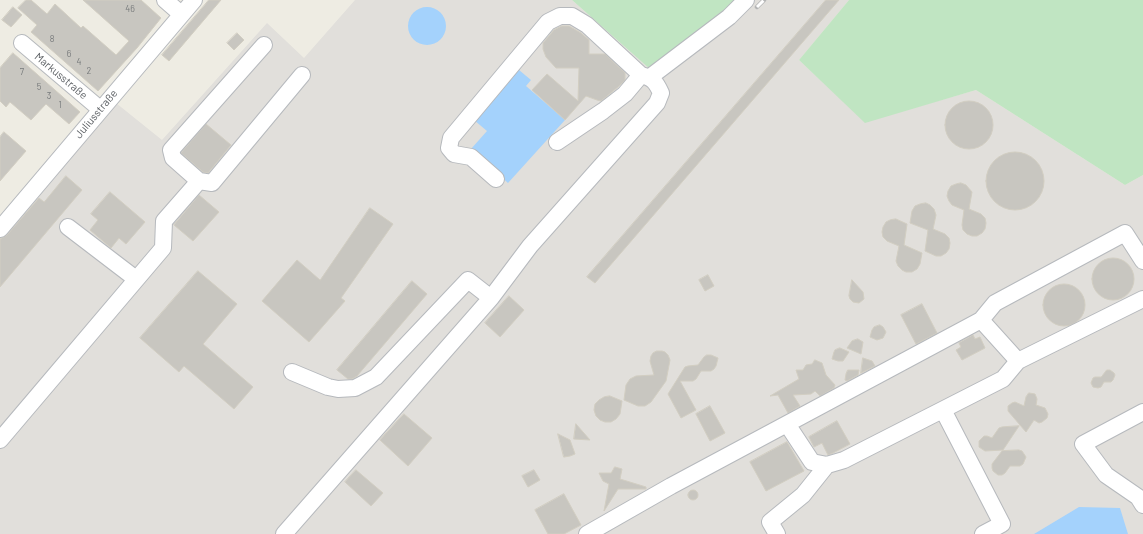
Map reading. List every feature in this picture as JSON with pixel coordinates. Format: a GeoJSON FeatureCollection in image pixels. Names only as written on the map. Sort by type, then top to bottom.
{"type":"FeatureCollection","features":[{"type":"Feature","properties":{"kind":"street"},"geometry":{"type":"LineString","coordinates":[[165,0],[181,14]]}},
{"type":"Feature","properties":{"kind":"street","name":"Juliusstraße"},"geometry":{"type":"LineString","coordinates":[[0,229],[100,109],[194,0]]}},
{"type":"Feature","properties":{"kind":"street"},"geometry":{"type":"LineString","coordinates":[[558,142],[603,111],[646,76],[729,17],[746,0]]}},
{"type":"Feature","properties":{"kind":"street"},"geometry":{"type":"LineString","coordinates":[[284,534],[491,298],[530,246],[657,104],[661,93],[657,85],[587,25],[572,16],[560,16],[548,22],[451,138],[449,148],[454,154],[471,157],[496,179]]}},
{"type":"Feature","properties":{"kind":"street","name":"Markusstraße"},"geometry":{"type":"LineString","coordinates":[[22,43],[100,109]]}},
{"type":"Feature","properties":{"kind":"street"},"geometry":{"type":"LineString","coordinates":[[264,46],[171,150],[173,158],[199,181],[212,183],[302,74]]}},
{"type":"Feature","properties":{"kind":"street"},"geometry":{"type":"LineString","coordinates":[[0,440],[163,248],[164,221],[199,181]]}},
{"type":"Feature","properties":{"kind":"street"},"geometry":{"type":"LineString","coordinates":[[68,227],[136,280]]}},
{"type":"Feature","properties":{"kind":"street"},"geometry":{"type":"LineString","coordinates":[[587,534],[672,486],[981,320],[995,303],[1125,233],[1143,261]]}},
{"type":"Feature","properties":{"kind":"street"},"geometry":{"type":"LineString","coordinates":[[292,372],[328,387],[338,389],[355,388],[376,378],[468,280],[491,298]]}},
{"type":"Feature","properties":{"kind":"street"},"geometry":{"type":"LineString","coordinates":[[787,424],[812,462],[827,465],[844,460],[1003,379],[1018,361],[1143,299]]}},
{"type":"Feature","properties":{"kind":"street"},"geometry":{"type":"LineString","coordinates":[[981,320],[1018,361]]}},
{"type":"Feature","properties":{"kind":"street"},"geometry":{"type":"LineString","coordinates":[[943,410],[1002,524],[983,534]]}},
{"type":"Feature","properties":{"kind":"street"},"geometry":{"type":"LineString","coordinates":[[1143,412],[1083,444],[1106,475],[1138,497],[1143,505]]}},
{"type":"Feature","properties":{"kind":"street"},"geometry":{"type":"LineString","coordinates":[[777,534],[770,522],[803,495],[827,465]]}},
{"type":"Feature","properties":{"kind":"shaded area"},"geometry":{"type":"Polygon","coordinates":[[[355,0],[572,0],[651,70],[741,0],[849,0],[799,60],[865,122],[976,90],[1125,185],[1143,175],[1143,534],[0,534],[0,237],[116,103],[162,140],[267,23],[304,58],[355,0]]]}},
{"type":"Feature","properties":{"kind":"green space"},"geometry":{"type":"Polygon","coordinates":[[[572,0],[741,0],[651,70],[572,0]]]}},
{"type":"Feature","properties":{"kind":"green space"},"geometry":{"type":"Polygon","coordinates":[[[849,0],[1143,0],[1143,175],[1125,185],[976,90],[865,123],[799,60],[849,0]]]}},
{"type":"Feature","properties":{"kind":"water"},"geometry":{"type":"Polygon","coordinates":[[[423,7],[431,7],[438,10],[443,15],[446,26],[443,37],[438,42],[431,45],[423,45],[416,42],[411,37],[408,30],[408,22],[411,15],[416,10],[423,7]]]}},
{"type":"Feature","properties":{"kind":"water"},"geometry":{"type":"Polygon","coordinates":[[[519,70],[531,80],[526,86],[565,120],[508,183],[471,149],[487,131],[474,120],[519,70]]]}},
{"type":"Feature","properties":{"kind":"water"},"geometry":{"type":"Polygon","coordinates":[[[1079,507],[1120,508],[1128,534],[1034,534],[1079,507]]]}},
{"type":"Feature","properties":{"kind":"building"},"geometry":{"type":"Polygon","coordinates":[[[26,0],[31,0],[47,14],[55,4],[81,28],[83,26],[116,55],[129,41],[83,0],[141,0],[161,18],[137,48],[98,91],[31,32],[37,25],[18,8],[26,0]]]}},
{"type":"Feature","properties":{"kind":"building"},"geometry":{"type":"Polygon","coordinates":[[[209,0],[221,0],[169,61],[162,55],[209,0]]]}},
{"type":"Feature","properties":{"kind":"building"},"geometry":{"type":"Polygon","coordinates":[[[826,0],[839,0],[595,283],[587,277],[826,0]]]}},
{"type":"Feature","properties":{"kind":"building"},"geometry":{"type":"Polygon","coordinates":[[[13,7],[22,15],[11,27],[2,20],[13,7]]]}},
{"type":"Feature","properties":{"kind":"building"},"geometry":{"type":"Polygon","coordinates":[[[562,26],[569,26],[589,40],[589,54],[605,54],[625,73],[625,80],[601,101],[586,96],[565,120],[532,90],[547,74],[578,101],[579,68],[556,68],[546,57],[543,49],[543,43],[554,30],[562,26]]]}},
{"type":"Feature","properties":{"kind":"building"},"geometry":{"type":"Polygon","coordinates":[[[237,33],[244,40],[234,50],[227,43],[237,33]]]}},
{"type":"Feature","properties":{"kind":"building"},"geometry":{"type":"Polygon","coordinates":[[[13,53],[80,112],[69,124],[46,104],[31,120],[10,102],[6,107],[0,101],[0,68],[13,53]]]}},
{"type":"Feature","properties":{"kind":"building"},"geometry":{"type":"Polygon","coordinates":[[[964,101],[974,101],[986,108],[993,120],[993,130],[986,142],[974,149],[964,149],[956,145],[949,138],[945,130],[945,120],[949,112],[956,105],[964,101]]]}},
{"type":"Feature","properties":{"kind":"building"},"geometry":{"type":"Polygon","coordinates":[[[206,124],[231,145],[208,173],[203,172],[181,153],[206,124]]]}},
{"type":"Feature","properties":{"kind":"building"},"geometry":{"type":"Polygon","coordinates":[[[4,132],[26,151],[0,181],[0,137],[4,132]]]}},
{"type":"Feature","properties":{"kind":"building"},"geometry":{"type":"Polygon","coordinates":[[[1015,152],[1026,154],[1039,165],[1042,170],[1044,181],[1042,192],[1031,205],[1026,208],[1015,210],[1004,208],[991,197],[988,192],[986,181],[988,170],[999,157],[1004,154],[1015,152]]]}},
{"type":"Feature","properties":{"kind":"building"},"geometry":{"type":"Polygon","coordinates":[[[66,176],[82,190],[0,287],[0,239],[7,235],[39,198],[44,202],[66,176]]]}},
{"type":"Feature","properties":{"kind":"building"},"geometry":{"type":"Polygon","coordinates":[[[961,183],[966,185],[972,192],[969,209],[981,214],[985,218],[985,229],[977,236],[967,234],[963,230],[962,225],[964,210],[952,205],[947,196],[951,186],[961,183]]]}},
{"type":"Feature","properties":{"kind":"building"},"geometry":{"type":"Polygon","coordinates":[[[110,192],[145,222],[126,244],[119,238],[111,248],[90,230],[98,220],[91,214],[110,192]]]}},
{"type":"Feature","properties":{"kind":"building"},"geometry":{"type":"Polygon","coordinates":[[[199,195],[219,212],[193,241],[174,225],[199,195]]]}},
{"type":"Feature","properties":{"kind":"building"},"geometry":{"type":"Polygon","coordinates":[[[926,203],[934,209],[936,215],[933,229],[945,234],[949,238],[949,249],[941,256],[936,256],[925,251],[928,230],[910,223],[912,211],[915,206],[926,203]]]}},
{"type":"Feature","properties":{"kind":"building"},"geometry":{"type":"Polygon","coordinates":[[[370,208],[393,224],[341,298],[345,301],[309,342],[262,301],[297,260],[320,280],[370,208]]]}},
{"type":"Feature","properties":{"kind":"building"},"geometry":{"type":"Polygon","coordinates":[[[896,219],[907,224],[904,245],[922,253],[920,264],[917,269],[912,272],[906,272],[898,266],[896,261],[899,246],[887,241],[883,237],[883,227],[886,222],[896,219]]]}},
{"type":"Feature","properties":{"kind":"building"},"geometry":{"type":"Polygon","coordinates":[[[1113,258],[1128,264],[1134,279],[1128,294],[1113,300],[1098,294],[1092,279],[1098,264],[1113,258]]]}},
{"type":"Feature","properties":{"kind":"building"},"geometry":{"type":"Polygon","coordinates":[[[198,271],[237,304],[203,344],[253,387],[234,409],[184,366],[179,372],[140,338],[198,271]]]}},
{"type":"Feature","properties":{"kind":"building"},"geometry":{"type":"Polygon","coordinates":[[[708,275],[714,286],[705,291],[699,280],[708,275]]]}},
{"type":"Feature","properties":{"kind":"building"},"geometry":{"type":"Polygon","coordinates":[[[852,280],[863,292],[864,299],[859,303],[853,302],[849,296],[852,280]]]}},
{"type":"Feature","properties":{"kind":"building"},"geometry":{"type":"Polygon","coordinates":[[[412,281],[427,294],[357,376],[352,379],[348,379],[337,370],[412,281]]]}},
{"type":"Feature","properties":{"kind":"building"},"geometry":{"type":"Polygon","coordinates":[[[1064,284],[1079,290],[1085,305],[1079,320],[1064,326],[1049,320],[1043,305],[1049,290],[1064,284]]]}},
{"type":"Feature","properties":{"kind":"building"},"geometry":{"type":"Polygon","coordinates":[[[509,296],[524,310],[500,337],[485,323],[509,296]]]}},
{"type":"Feature","properties":{"kind":"building"},"geometry":{"type":"Polygon","coordinates":[[[922,304],[937,333],[916,344],[901,315],[922,304]]]}},
{"type":"Feature","properties":{"kind":"building"},"geometry":{"type":"Polygon","coordinates":[[[880,325],[886,332],[883,338],[877,340],[870,337],[874,327],[880,325]]]}},
{"type":"Feature","properties":{"kind":"building"},"geometry":{"type":"Polygon","coordinates":[[[973,335],[975,339],[980,337],[985,348],[962,360],[956,350],[961,347],[959,343],[973,335]]]}},
{"type":"Feature","properties":{"kind":"building"},"geometry":{"type":"Polygon","coordinates":[[[858,339],[863,342],[861,354],[847,348],[852,341],[858,339]]]}},
{"type":"Feature","properties":{"kind":"building"},"geometry":{"type":"Polygon","coordinates":[[[840,348],[849,352],[843,361],[832,359],[835,350],[840,348]]]}},
{"type":"Feature","properties":{"kind":"building"},"geometry":{"type":"Polygon","coordinates":[[[657,351],[665,352],[670,360],[666,381],[651,402],[645,406],[638,406],[624,400],[626,385],[630,379],[636,376],[654,375],[650,361],[653,353],[657,351]]]}},
{"type":"Feature","properties":{"kind":"building"},"geometry":{"type":"Polygon","coordinates":[[[707,355],[718,358],[714,369],[711,371],[701,371],[693,381],[680,381],[696,410],[681,418],[668,394],[685,367],[698,365],[707,355]]]}},
{"type":"Feature","properties":{"kind":"building"},"geometry":{"type":"Polygon","coordinates":[[[863,358],[872,361],[875,366],[861,373],[863,358]]]}},
{"type":"Feature","properties":{"kind":"building"},"geometry":{"type":"Polygon","coordinates":[[[815,360],[822,363],[826,375],[835,385],[834,388],[820,396],[815,391],[811,394],[793,395],[800,406],[788,413],[778,395],[770,396],[799,379],[796,370],[803,370],[806,365],[812,364],[815,360]]]}},
{"type":"Feature","properties":{"kind":"building"},"geometry":{"type":"Polygon","coordinates":[[[848,370],[859,370],[858,375],[847,381],[845,380],[848,370]]]}},
{"type":"Feature","properties":{"kind":"building"},"geometry":{"type":"Polygon","coordinates":[[[1107,370],[1114,373],[1115,375],[1113,380],[1111,382],[1104,382],[1101,387],[1093,387],[1091,383],[1093,378],[1101,377],[1107,370]]]}},
{"type":"Feature","properties":{"kind":"building"},"geometry":{"type":"Polygon","coordinates":[[[1029,393],[1035,394],[1037,399],[1036,405],[1045,408],[1048,414],[1047,418],[1042,422],[1039,423],[1034,420],[1026,432],[1008,411],[1008,406],[1015,402],[1024,406],[1026,397],[1029,393]]]}},
{"type":"Feature","properties":{"kind":"building"},"geometry":{"type":"Polygon","coordinates":[[[610,396],[622,401],[620,414],[611,422],[605,422],[596,416],[594,410],[595,404],[604,397],[610,396]]]}},
{"type":"Feature","properties":{"kind":"building"},"geometry":{"type":"Polygon","coordinates":[[[710,406],[725,433],[710,441],[696,414],[710,406]]]}},
{"type":"Feature","properties":{"kind":"building"},"geometry":{"type":"Polygon","coordinates":[[[404,414],[432,438],[408,466],[380,440],[404,414]]]}},
{"type":"Feature","properties":{"kind":"building"},"geometry":{"type":"Polygon","coordinates":[[[837,421],[850,444],[828,455],[822,443],[814,447],[809,437],[837,421]]]}},
{"type":"Feature","properties":{"kind":"building"},"geometry":{"type":"Polygon","coordinates":[[[576,424],[590,440],[574,439],[576,424]]]}},
{"type":"Feature","properties":{"kind":"building"},"geometry":{"type":"Polygon","coordinates":[[[1019,426],[1003,450],[985,451],[979,447],[979,441],[984,436],[992,438],[999,428],[1019,426]]]}},
{"type":"Feature","properties":{"kind":"building"},"geometry":{"type":"Polygon","coordinates":[[[558,434],[570,440],[575,454],[564,457],[558,434]]]}},
{"type":"Feature","properties":{"kind":"building"},"geometry":{"type":"Polygon","coordinates":[[[787,442],[804,471],[766,491],[750,462],[787,442]]]}},
{"type":"Feature","properties":{"kind":"building"},"geometry":{"type":"Polygon","coordinates":[[[1002,451],[1022,451],[1026,457],[1023,464],[1020,466],[1010,466],[1002,475],[998,475],[993,471],[992,464],[1002,451]]]}},
{"type":"Feature","properties":{"kind":"building"},"geometry":{"type":"Polygon","coordinates":[[[615,467],[622,469],[620,479],[646,487],[646,489],[618,489],[604,511],[609,484],[603,481],[599,473],[611,473],[615,467]]]}},
{"type":"Feature","properties":{"kind":"building"},"geometry":{"type":"Polygon","coordinates":[[[356,470],[383,493],[371,506],[345,482],[356,470]]]}},
{"type":"Feature","properties":{"kind":"building"},"geometry":{"type":"Polygon","coordinates":[[[534,470],[540,480],[528,487],[522,476],[534,470]]]}},
{"type":"Feature","properties":{"kind":"building"},"geometry":{"type":"Polygon","coordinates":[[[691,490],[695,490],[698,495],[695,500],[691,500],[688,497],[688,493],[691,490]]]}},
{"type":"Feature","properties":{"kind":"building"},"geometry":{"type":"Polygon","coordinates":[[[564,494],[581,525],[564,534],[548,534],[535,510],[564,494]]]}},
{"type":"Feature","properties":{"kind":"railway"},"geometry":{"type":"LineString","coordinates":[[757,7],[764,0]]}}]}
